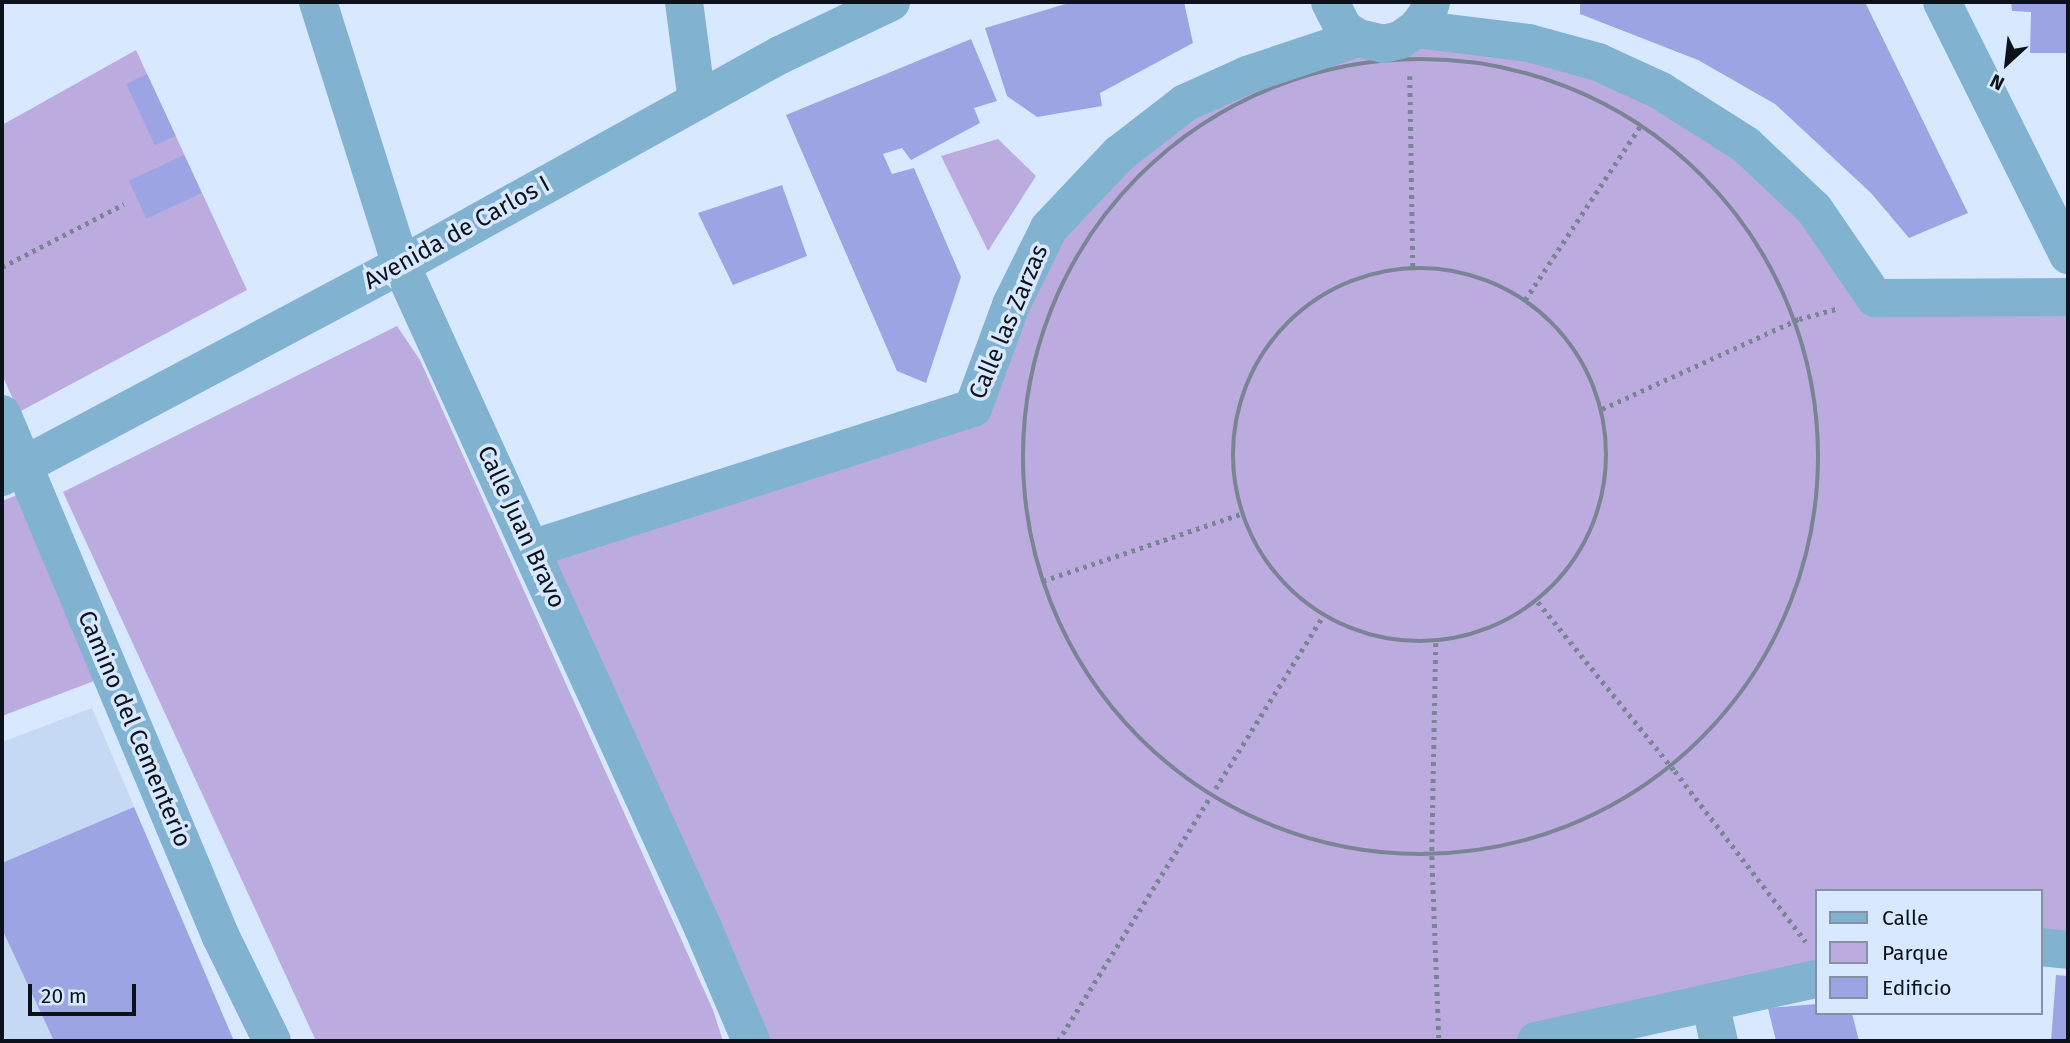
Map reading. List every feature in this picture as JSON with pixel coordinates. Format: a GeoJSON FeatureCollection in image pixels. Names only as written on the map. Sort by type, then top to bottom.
{"type":"FeatureCollection","features":[{"type":"Feature","properties":{"kind":"street","name":"Calle Juan Bravo"},"geometry":{"type":"LineString","coordinates":[[318,2],[401,265],[697,916],[751,1041]]}},
{"type":"Feature","properties":{"kind":"street"},"geometry":{"type":"LineString","coordinates":[[684,2],[697,101]]}},
{"type":"Feature","properties":{"kind":"street","name":"Avenida de Carlos I"},"geometry":{"type":"LineString","coordinates":[[13,471],[401,265],[780,55],[891,2]]}},
{"type":"Feature","properties":{"kind":"street"},"geometry":{"type":"LineString","coordinates":[[1330,2],[1344,29],[1358,38],[1383,44],[1416,33],[1529,44],[1598,62],[1661,91],[1746,145],[1814,209],[1875,298],[2068,297]]}},
{"type":"Feature","properties":{"kind":"street"},"geometry":{"type":"LineString","coordinates":[[1942,2],[2068,255]]}},
{"type":"Feature","properties":{"kind":"street","name":"Calle las Zarzas"},"geometry":{"type":"LineString","coordinates":[[531,549],[973,408],[987,363],[1011,305],[1049,228],[1119,154],[1185,103],[1247,75],[1358,38]]}},
{"type":"Feature","properties":{"kind":"street","name":"Camino del Cementerio"},"geometry":{"type":"LineString","coordinates":[[2,414],[13,471],[221,937],[272,1041]]}},
{"type":"Feature","properties":{"kind":"street"},"geometry":{"type":"LineString","coordinates":[[2042,947],[2068,950]]}},
{"type":"Feature","properties":{"kind":"street"},"geometry":{"type":"LineString","coordinates":[[1536,1041],[1710,1003],[1812,961]]}},
{"type":"Feature","properties":{"kind":"street"},"geometry":{"type":"LineString","coordinates":[[1710,1003],[1719,1041]]}},
{"type":"Feature","properties":{"kind":"path"},"geometry":{"type":"LineString","coordinates":[[1382,70],[1416,33]]}},
{"type":"Feature","properties":{"kind":"path"},"geometry":{"type":"LineString","coordinates":[[1416,33],[1483,67],[1562,84],[1641,125],[1689,161],[1734,201],[1765,244]]}},
{"type":"Feature","properties":{"kind":"path"},"geometry":{"type":"LineString","coordinates":[[1413,267],[1416,33]]}},
{"type":"Feature","properties":{"kind":"path"},"geometry":{"type":"LineString","coordinates":[[1076,245],[1106,207],[1167,151],[1260,99],[1284,92]]}},
{"type":"Feature","properties":{"kind":"path"},"geometry":{"type":"LineString","coordinates":[[1525,300],[1641,125]]}},
{"type":"Feature","properties":{"kind":"path"},"geometry":{"type":"LineString","coordinates":[[2,267],[124,204]]}},
{"type":"Feature","properties":{"kind":"path"},"geometry":{"type":"LineString","coordinates":[[1017,426],[1024,492],[1043,581],[1069,640],[1109,704],[1168,762],[1287,832],[1432,856],[1567,830],[1675,771],[1763,668],[1807,568],[1821,460],[1814,390],[1799,319],[1773,255]]}},
{"type":"Feature","properties":{"kind":"path"},"geometry":{"type":"LineString","coordinates":[[1413,267],[1471,275],[1525,300],[1559,330],[1585,366],[1602,408],[1608,462],[1599,515],[1574,563],[1538,602],[1490,630],[1436,643],[1377,638],[1323,616],[1281,580],[1260,554],[1241,514],[1232,457],[1240,400],[1265,348],[1305,306],[1356,279],[1413,267]]}},
{"type":"Feature","properties":{"kind":"path"},"geometry":{"type":"LineString","coordinates":[[1602,408],[1799,319],[1875,298]]}},
{"type":"Feature","properties":{"kind":"path"},"geometry":{"type":"LineString","coordinates":[[1043,581],[1241,514]]}},
{"type":"Feature","properties":{"kind":"path"},"geometry":{"type":"LineString","coordinates":[[1538,602],[1675,771],[1812,961]]}},
{"type":"Feature","properties":{"kind":"path"},"geometry":{"type":"LineString","coordinates":[[1058,1041],[1323,616]]}},
{"type":"Feature","properties":{"kind":"path"},"geometry":{"type":"LineString","coordinates":[[1436,643],[1432,856],[1439,1041]]}},
{"type":"Feature","properties":{"kind":"shaded area"},"geometry":{"type":"Polygon","coordinates":[[[92,708],[234,1041],[2,1041],[2,742],[92,708]]]}},
{"type":"Feature","properties":{"kind":"green space"},"geometry":{"type":"Polygon","coordinates":[[[1358,38],[1529,43],[1746,145],[1875,298],[2068,297],[2068,950],[2042,947],[2042,889],[1814,889],[1814,979],[1540,1041],[751,1041],[531,549],[973,408],[1011,305],[1119,154],[1358,38]]]}},
{"type":"Feature","properties":{"kind":"green space"},"geometry":{"type":"Polygon","coordinates":[[[136,50],[247,290],[19,412],[2,375],[2,125],[136,50]]]}},
{"type":"Feature","properties":{"kind":"green space"},"geometry":{"type":"Polygon","coordinates":[[[998,139],[1036,176],[988,251],[941,156],[998,139]]]}},
{"type":"Feature","properties":{"kind":"green space"},"geometry":{"type":"Polygon","coordinates":[[[397,326],[420,360],[713,1010],[723,1041],[316,1041],[63,492],[397,326]]]}},
{"type":"Feature","properties":{"kind":"green space"},"geometry":{"type":"Polygon","coordinates":[[[17,495],[94,681],[2,716],[2,501],[17,495]]]}},
{"type":"Feature","properties":{"kind":"building"},"geometry":{"type":"Polygon","coordinates":[[[1072,2],[1184,2],[1193,43],[1100,93],[1102,106],[1037,117],[1007,96],[985,28],[1072,2]]]}},
{"type":"Feature","properties":{"kind":"building"},"geometry":{"type":"Polygon","coordinates":[[[1580,2],[1865,2],[1968,213],[1909,238],[1871,193],[1775,104],[1698,60],[1580,14],[1580,2]]]}},
{"type":"Feature","properties":{"kind":"building"},"geometry":{"type":"Polygon","coordinates":[[[2011,2],[2068,2],[2068,53],[2030,53],[2031,12],[2012,11],[2011,2]]]}},
{"type":"Feature","properties":{"kind":"building"},"geometry":{"type":"Polygon","coordinates":[[[971,39],[997,101],[974,108],[980,123],[911,160],[902,148],[883,154],[892,174],[914,168],[961,277],[926,383],[897,371],[786,115],[971,39]]]}},
{"type":"Feature","properties":{"kind":"building"},"geometry":{"type":"Polygon","coordinates":[[[147,74],[176,136],[155,145],[126,84],[147,74]]]}},
{"type":"Feature","properties":{"kind":"building"},"geometry":{"type":"Polygon","coordinates":[[[184,155],[202,193],[146,219],[129,181],[184,155]]]}},
{"type":"Feature","properties":{"kind":"building"},"geometry":{"type":"Polygon","coordinates":[[[782,185],[807,256],[733,285],[698,213],[782,185]]]}},
{"type":"Feature","properties":{"kind":"building"},"geometry":{"type":"Polygon","coordinates":[[[134,807],[234,1041],[54,1041],[2,929],[2,863],[134,807]]]}},
{"type":"Feature","properties":{"kind":"building"},"geometry":{"type":"Polygon","coordinates":[[[2056,975],[2068,976],[2068,1041],[2051,1041],[2056,975]]]}},
{"type":"Feature","properties":{"kind":"building"},"geometry":{"type":"Polygon","coordinates":[[[1814,1004],[1814,1015],[1852,1015],[1859,1041],[1776,1041],[1768,1008],[1814,1004]]]}}]}
